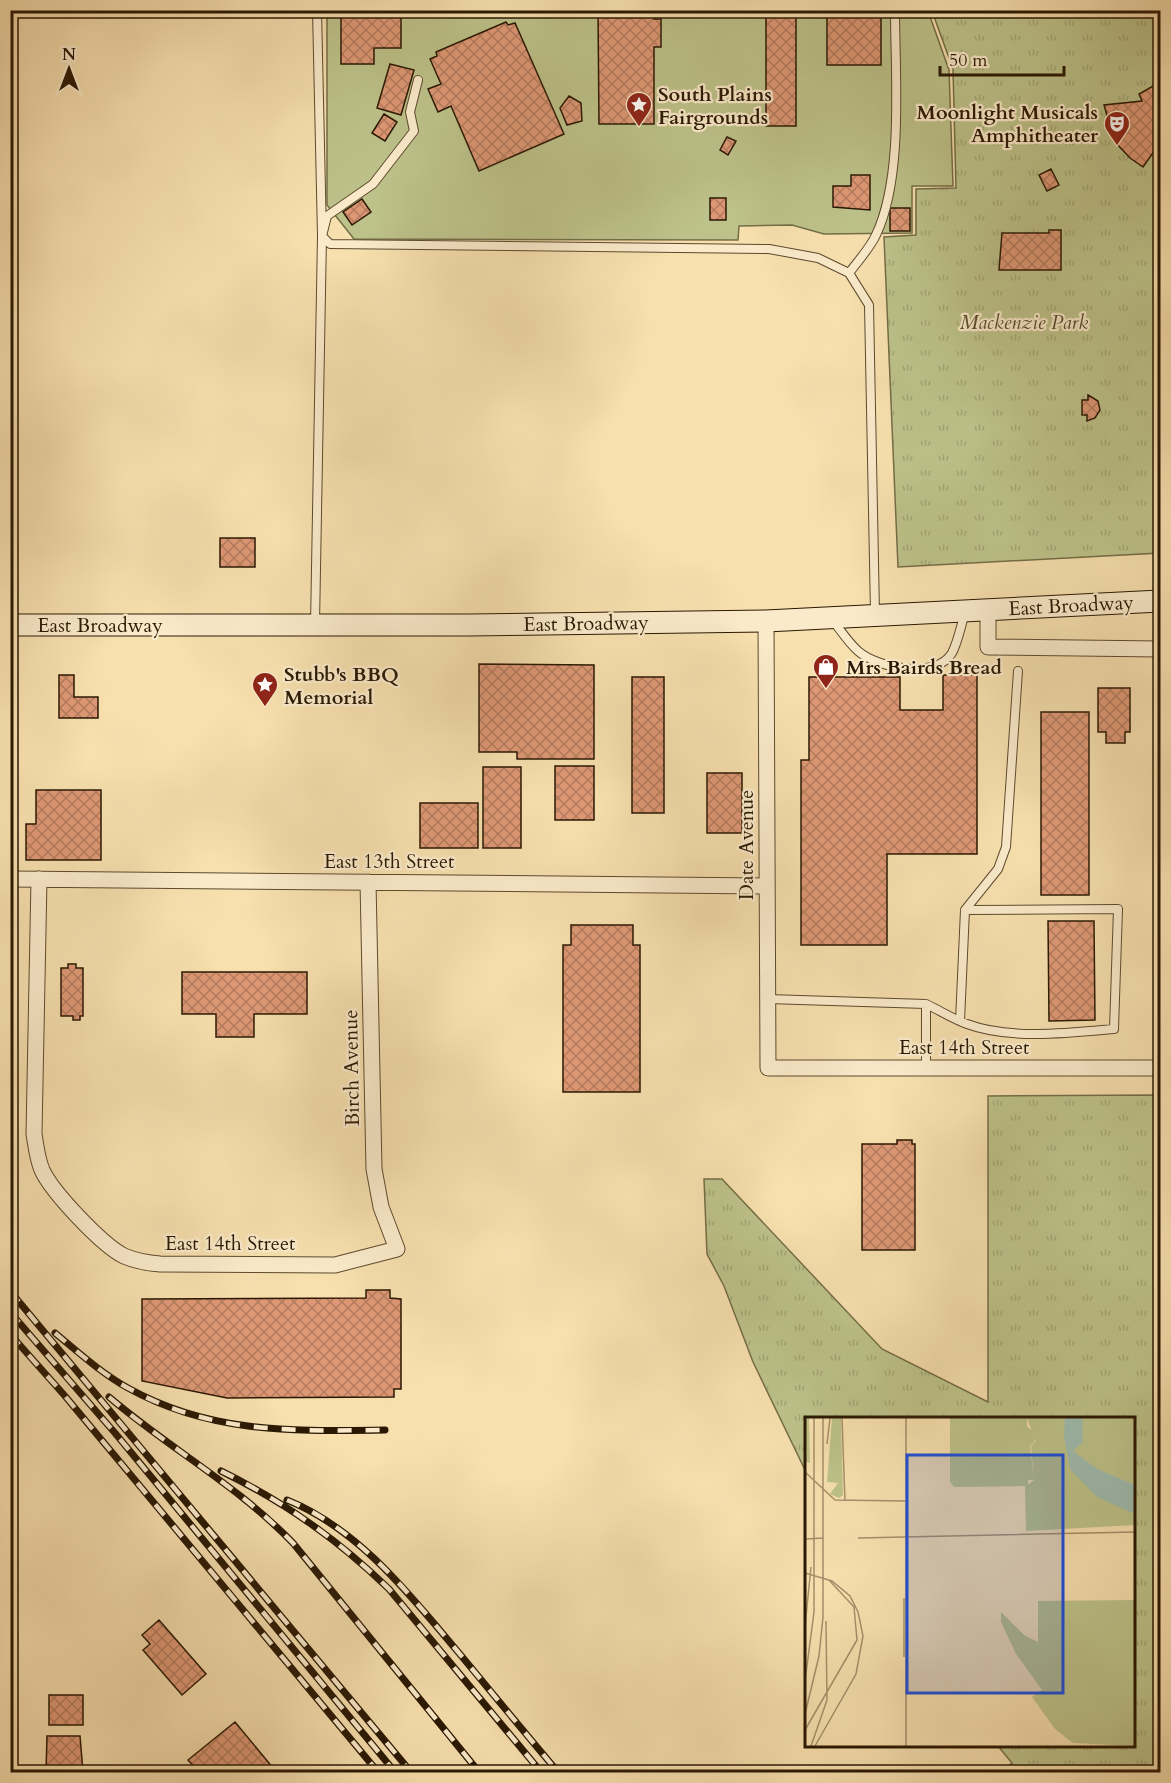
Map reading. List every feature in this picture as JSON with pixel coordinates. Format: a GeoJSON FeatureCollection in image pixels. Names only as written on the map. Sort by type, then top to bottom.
{"type":"FeatureCollection","features":[{"type":"Feature","properties":{"kind":"main road","name":"East Broadway"},"geometry":{"type":"LineString","coordinates":[[10,625],[766,621],[1161,602]]}},
{"type":"Feature","properties":{"kind":"street"},"geometry":{"type":"LineString","coordinates":[[988,609],[988,647],[1161,649]]}},
{"type":"Feature","properties":{"kind":"street","name":"Date Avenue"},"geometry":{"type":"LineString","coordinates":[[766,621],[768,1068]]}},
{"type":"Feature","properties":{"kind":"street","name":"East 13th Street"},"geometry":{"type":"LineString","coordinates":[[10,879],[767,885]]}},
{"type":"Feature","properties":{"kind":"street","name":"East 14th Street"},"geometry":{"type":"LineString","coordinates":[[39,879],[36,1144],[42,1170],[53,1188],[77,1215],[121,1255],[140,1262],[335,1265],[397,1249]]}},
{"type":"Feature","properties":{"kind":"street","name":"Birch Avenue"},"geometry":{"type":"LineString","coordinates":[[368,882],[374,1169],[381,1207],[397,1249]]}},
{"type":"Feature","properties":{"kind":"street","name":"East 14th Street"},"geometry":{"type":"LineString","coordinates":[[768,1068],[1161,1068]]}},
{"type":"Feature","properties":{"kind":"lane"},"geometry":{"type":"LineString","coordinates":[[315,625],[322,236],[317,10]]}},
{"type":"Feature","properties":{"kind":"lane"},"geometry":{"type":"LineString","coordinates":[[849,273],[876,235],[886,203],[896,145],[894,10]]}},
{"type":"Feature","properties":{"kind":"lane"},"geometry":{"type":"LineString","coordinates":[[322,236],[327,216],[373,184],[414,131],[410,112],[418,80]]}},
{"type":"Feature","properties":{"kind":"lane"},"geometry":{"type":"LineString","coordinates":[[322,236],[330,244],[769,249],[818,258],[849,273],[869,305],[875,617]]}},
{"type":"Feature","properties":{"kind":"lane"},"geometry":{"type":"LineString","coordinates":[[831,618],[858,652],[879,663],[898,669],[929,669],[943,662],[952,653],[965,611]]}},
{"type":"Feature","properties":{"kind":"lane"},"geometry":{"type":"LineString","coordinates":[[960,1021],[964,910],[998,869],[1006,847],[1018,671]]}},
{"type":"Feature","properties":{"kind":"lane"},"geometry":{"type":"LineString","coordinates":[[768,999],[926,1004],[960,1021],[994,1030],[1059,1034],[1114,1029],[1118,909],[964,910]]}},
{"type":"Feature","properties":{"kind":"lane"},"geometry":{"type":"LineString","coordinates":[[926,1004],[926,1068]]}},
{"type":"Feature","properties":{"kind":"green space","name":"South Plains Fairgrounds"},"geometry":{"type":"Polygon","coordinates":[[[327,11],[928,11],[949,70],[953,186],[912,186],[912,233],[824,234],[792,225],[739,226],[738,240],[354,239],[327,205],[327,11]]]}},
{"type":"Feature","properties":{"kind":"green space","name":"Mackenzie Park"},"geometry":{"type":"Polygon","coordinates":[[[932,11],[1160,11],[1160,553],[898,567],[884,237],[916,235],[916,189],[956,188],[953,69],[932,11]]]}},
{"type":"Feature","properties":{"kind":"green space"},"geometry":{"type":"Polygon","coordinates":[[[1160,1095],[1160,1772],[999,1772],[1012,1763],[999,1747],[1135,1747],[1135,1417],[805,1417],[805,1470],[753,1362],[724,1286],[707,1254],[704,1179],[722,1179],[882,1349],[988,1402],[988,1096],[1160,1095]]]}},
{"type":"Feature","properties":{"kind":"building"},"geometry":{"type":"Polygon","coordinates":[[[341,10],[401,10],[401,48],[374,48],[374,64],[341,64],[341,10]]]}},
{"type":"Feature","properties":{"kind":"building"},"geometry":{"type":"Polygon","coordinates":[[[598,10],[654,10],[654,19],[661,19],[661,47],[654,47],[654,124],[599,124],[598,10]]]}},
{"type":"Feature","properties":{"kind":"building"},"geometry":{"type":"Polygon","coordinates":[[[766,10],[796,10],[796,126],[766,126],[766,10]]]}},
{"type":"Feature","properties":{"kind":"building"},"geometry":{"type":"Polygon","coordinates":[[[827,10],[881,10],[881,65],[827,65],[827,10]]]}},
{"type":"Feature","properties":{"kind":"building"},"geometry":{"type":"Polygon","coordinates":[[[506,22],[508,25],[515,23],[564,134],[479,171],[451,106],[438,112],[428,89],[441,84],[430,59],[437,56],[436,52],[506,22]]]}},
{"type":"Feature","properties":{"kind":"building"},"geometry":{"type":"Polygon","coordinates":[[[390,64],[414,70],[401,115],[377,108],[390,64]]]}},
{"type":"Feature","properties":{"kind":"building"},"geometry":{"type":"Polygon","coordinates":[[[1160,82],[1160,143],[1143,167],[1130,158],[1115,142],[1104,105],[1142,101],[1139,94],[1160,82]]]}},
{"type":"Feature","properties":{"kind":"building"},"geometry":{"type":"Polygon","coordinates":[[[569,96],[581,103],[582,121],[567,125],[560,108],[569,96]]]}},
{"type":"Feature","properties":{"kind":"building"},"geometry":{"type":"Polygon","coordinates":[[[384,114],[397,122],[385,141],[372,133],[384,114]]]}},
{"type":"Feature","properties":{"kind":"building"},"geometry":{"type":"Polygon","coordinates":[[[727,137],[736,141],[728,155],[720,150],[727,137]]]}},
{"type":"Feature","properties":{"kind":"building"},"geometry":{"type":"Polygon","coordinates":[[[1051,169],[1059,185],[1047,191],[1039,175],[1051,169]]]}},
{"type":"Feature","properties":{"kind":"building"},"geometry":{"type":"Polygon","coordinates":[[[851,175],[870,175],[870,210],[833,207],[833,186],[851,186],[851,175]]]}},
{"type":"Feature","properties":{"kind":"building"},"geometry":{"type":"Polygon","coordinates":[[[710,198],[726,198],[726,220],[710,220],[710,198]]]}},
{"type":"Feature","properties":{"kind":"building"},"geometry":{"type":"Polygon","coordinates":[[[362,199],[371,212],[352,225],[343,212],[362,199]]]}},
{"type":"Feature","properties":{"kind":"building"},"geometry":{"type":"Polygon","coordinates":[[[890,208],[910,208],[910,231],[890,231],[890,208]]]}},
{"type":"Feature","properties":{"kind":"building"},"geometry":{"type":"Polygon","coordinates":[[[1049,230],[1061,230],[1061,270],[999,270],[1002,233],[1049,233],[1049,230]]]}},
{"type":"Feature","properties":{"kind":"building"},"geometry":{"type":"Polygon","coordinates":[[[1088,395],[1098,401],[1100,410],[1095,418],[1087,421],[1087,415],[1082,415],[1082,400],[1088,400],[1088,395]]]}},
{"type":"Feature","properties":{"kind":"building"},"geometry":{"type":"Polygon","coordinates":[[[220,538],[255,538],[255,567],[220,567],[220,538]]]}},
{"type":"Feature","properties":{"kind":"building"},"geometry":{"type":"Polygon","coordinates":[[[479,664],[594,665],[594,759],[517,759],[517,752],[479,752],[479,664]]]}},
{"type":"Feature","properties":{"kind":"building"},"geometry":{"type":"Polygon","coordinates":[[[59,675],[74,675],[74,697],[98,697],[98,718],[59,718],[59,675]]]}},
{"type":"Feature","properties":{"kind":"building"},"geometry":{"type":"Polygon","coordinates":[[[943,675],[977,675],[977,854],[887,854],[887,945],[801,945],[801,760],[809,760],[809,677],[900,677],[900,710],[943,710],[943,675]]]}},
{"type":"Feature","properties":{"kind":"building"},"geometry":{"type":"Polygon","coordinates":[[[632,677],[664,677],[664,813],[632,813],[632,677]]]}},
{"type":"Feature","properties":{"kind":"building"},"geometry":{"type":"Polygon","coordinates":[[[1098,688],[1130,688],[1130,732],[1125,732],[1125,743],[1106,743],[1106,732],[1098,732],[1098,688]]]}},
{"type":"Feature","properties":{"kind":"building"},"geometry":{"type":"Polygon","coordinates":[[[1041,712],[1089,712],[1089,895],[1041,895],[1041,712]]]}},
{"type":"Feature","properties":{"kind":"building"},"geometry":{"type":"Polygon","coordinates":[[[555,766],[594,766],[594,820],[555,820],[555,766]]]}},
{"type":"Feature","properties":{"kind":"building"},"geometry":{"type":"Polygon","coordinates":[[[483,767],[521,767],[521,848],[483,848],[483,767]]]}},
{"type":"Feature","properties":{"kind":"building"},"geometry":{"type":"Polygon","coordinates":[[[707,773],[742,773],[742,833],[707,833],[707,773]]]}},
{"type":"Feature","properties":{"kind":"building"},"geometry":{"type":"Polygon","coordinates":[[[36,790],[101,790],[101,860],[26,860],[26,824],[36,824],[36,790]]]}},
{"type":"Feature","properties":{"kind":"building"},"geometry":{"type":"Polygon","coordinates":[[[420,803],[478,803],[478,848],[420,848],[420,803]]]}},
{"type":"Feature","properties":{"kind":"building"},"geometry":{"type":"Polygon","coordinates":[[[1048,921],[1094,921],[1095,1020],[1049,1021],[1048,921]]]}},
{"type":"Feature","properties":{"kind":"building"},"geometry":{"type":"Polygon","coordinates":[[[571,925],[633,925],[633,945],[640,945],[640,1092],[563,1092],[563,945],[571,945],[571,925]]]}},
{"type":"Feature","properties":{"kind":"building"},"geometry":{"type":"Polygon","coordinates":[[[68,964],[76,964],[76,968],[83,968],[83,1016],[80,1016],[80,1020],[73,1020],[73,1016],[61,1016],[61,968],[68,968],[68,964]]]}},
{"type":"Feature","properties":{"kind":"building"},"geometry":{"type":"Polygon","coordinates":[[[182,972],[307,972],[307,1014],[254,1014],[254,1037],[216,1037],[216,1014],[182,1014],[182,972]]]}},
{"type":"Feature","properties":{"kind":"building"},"geometry":{"type":"Polygon","coordinates":[[[897,1140],[912,1140],[912,1144],[915,1144],[915,1250],[862,1250],[862,1144],[897,1144],[897,1140]]]}},
{"type":"Feature","properties":{"kind":"building"},"geometry":{"type":"Polygon","coordinates":[[[366,1290],[390,1290],[390,1298],[401,1299],[401,1389],[394,1389],[394,1397],[227,1398],[142,1381],[142,1299],[366,1298],[366,1290]]]}},
{"type":"Feature","properties":{"kind":"building"},"geometry":{"type":"Polygon","coordinates":[[[159,1620],[206,1674],[182,1695],[143,1650],[150,1644],[142,1635],[159,1620]]]}},
{"type":"Feature","properties":{"kind":"building"},"geometry":{"type":"Polygon","coordinates":[[[49,1695],[83,1695],[83,1725],[49,1725],[49,1695]]]}},
{"type":"Feature","properties":{"kind":"building"},"geometry":{"type":"Polygon","coordinates":[[[235,1722],[273,1768],[268,1772],[199,1772],[188,1760],[235,1722]]]}},
{"type":"Feature","properties":{"kind":"building"},"geometry":{"type":"Polygon","coordinates":[[[47,1736],[80,1736],[83,1772],[46,1772],[47,1736]]]}},
{"type":"Feature","properties":{"kind":"railway"},"geometry":{"type":"LineString","coordinates":[[10,1291],[411,1772]]}},
{"type":"Feature","properties":{"kind":"railway"},"geometry":{"type":"LineString","coordinates":[[10,1312],[115,1433],[395,1772]]}},
{"type":"Feature","properties":{"kind":"railway"},"geometry":{"type":"LineString","coordinates":[[55,1333],[118,1382],[159,1403],[190,1414],[253,1427],[385,1430]]}},
{"type":"Feature","properties":{"kind":"railway"},"geometry":{"type":"LineString","coordinates":[[10,1334],[65,1396],[378,1772]]}},
{"type":"Feature","properties":{"kind":"railway"},"geometry":{"type":"LineString","coordinates":[[109,1397],[249,1503],[293,1543],[479,1772]]}},
{"type":"Feature","properties":{"kind":"railway"},"geometry":{"type":"LineString","coordinates":[[221,1471],[310,1523],[370,1571],[389,1589],[541,1772]]}},
{"type":"Feature","properties":{"kind":"railway"},"geometry":{"type":"LineString","coordinates":[[287,1500],[337,1528],[382,1566],[422,1609],[558,1772]]}},
{"type":"Feature","properties":{"kind":"place","name":"South Plains Fairgrounds"},"geometry":{"type":"Point","coordinates":[639,128]}},
{"type":"Feature","properties":{"kind":"place","name":"Moonlight Musicals Amphitheater"},"geometry":{"type":"Point","coordinates":[1117,147]}},
{"type":"Feature","properties":{"kind":"place","name":"Mrs Bairds Bread"},"geometry":{"type":"Point","coordinates":[826,690]}},
{"type":"Feature","properties":{"kind":"place","name":"Stubb's BBQ Memorial"},"geometry":{"type":"Point","coordinates":[265,708]}}]}
